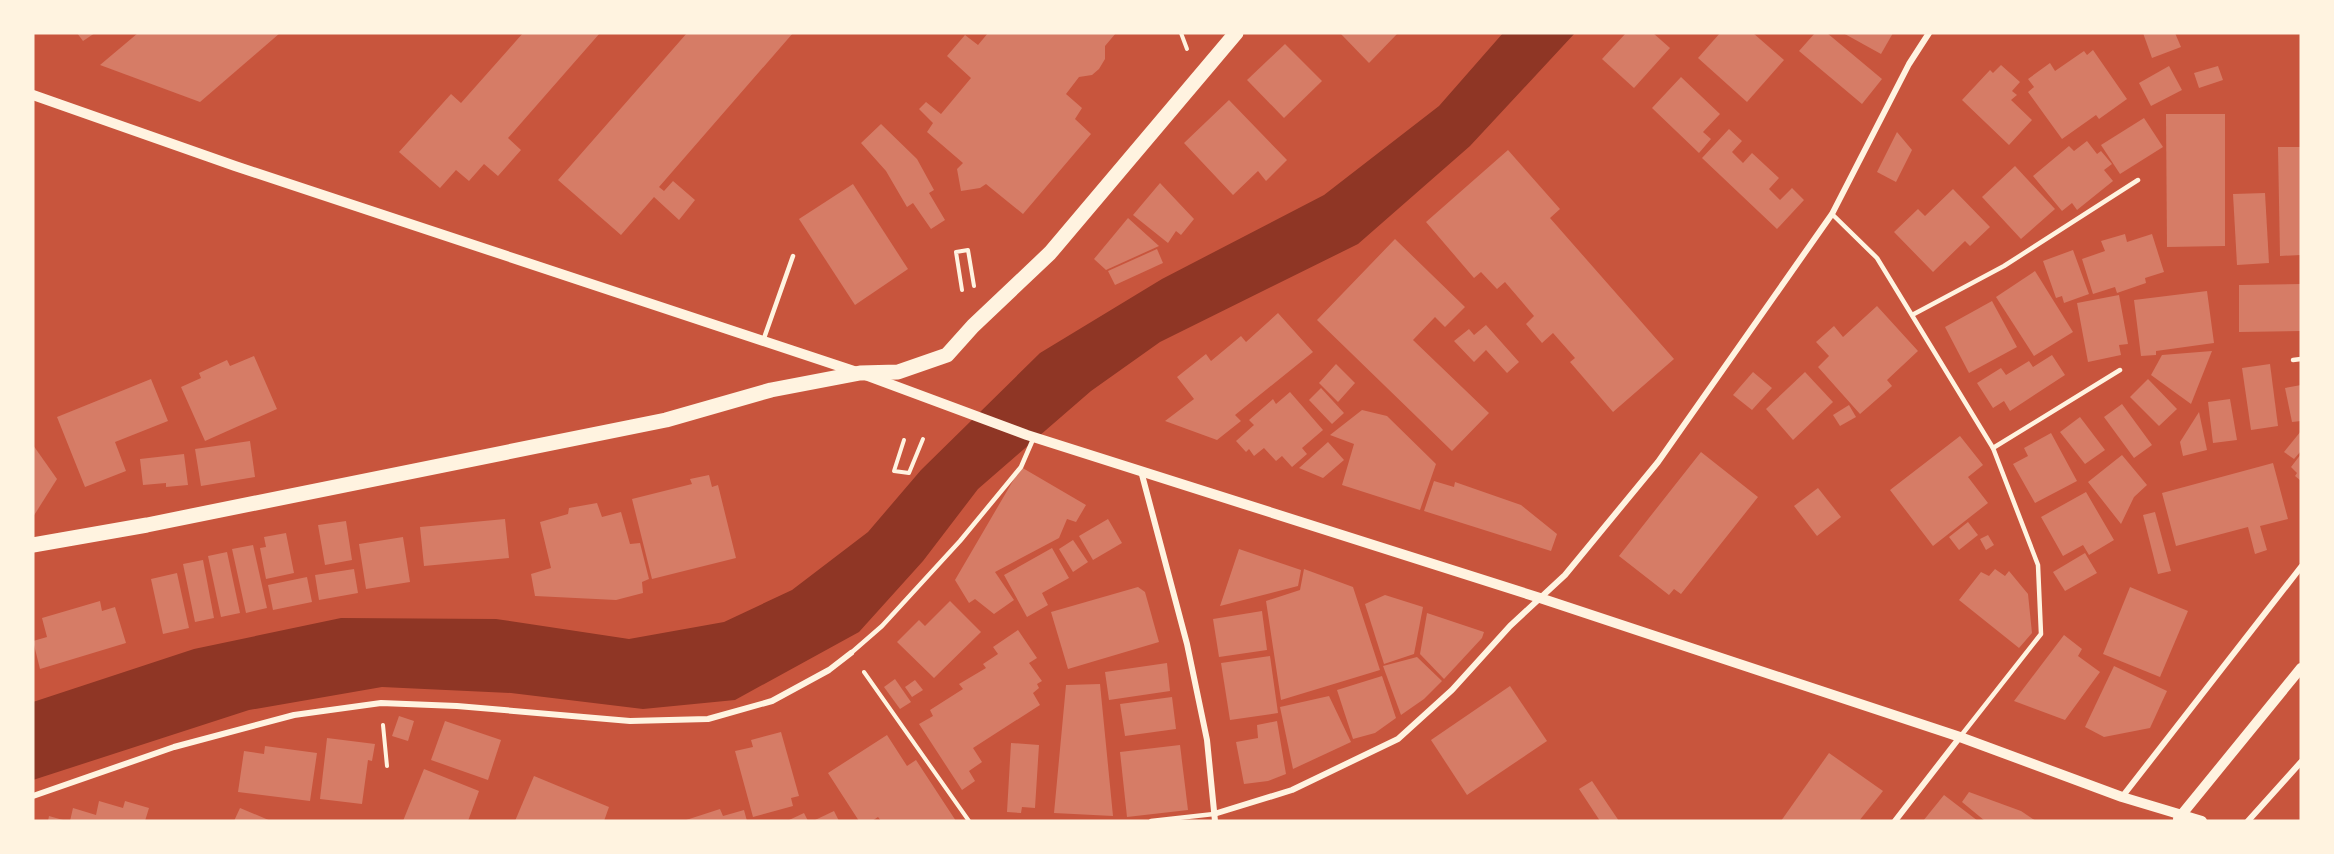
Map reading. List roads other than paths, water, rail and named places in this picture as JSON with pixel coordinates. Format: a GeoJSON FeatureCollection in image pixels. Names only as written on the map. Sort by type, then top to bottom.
{"type":"FeatureCollection","features":[{"type":"Feature","properties":{"kind":"main road"},"geometry":{"type":"LineString","coordinates":[[33,545],[158,523],[654,423],[771,390],[860,374],[898,372],[947,355],[1050,253],[1236,33]]}},
{"type":"Feature","properties":{"kind":"street"},"geometry":{"type":"LineString","coordinates":[[1141,470],[1187,644],[1206,740],[1215,817],[1292,790],[1398,740],[1452,690],[1509,626],[1565,575],[1658,462],[1832,214],[1909,64],[1929,33]]}},
{"type":"Feature","properties":{"kind":"street"},"geometry":{"type":"LineString","coordinates":[[33,95],[235,166],[860,374],[1031,436],[1540,598],[1960,737],[2178,818],[2202,821]]}},
{"type":"Feature","properties":{"kind":"street"},"geometry":{"type":"LineString","coordinates":[[2122,797],[2301,567]]}},
{"type":"Feature","properties":{"kind":"street"},"geometry":{"type":"LineString","coordinates":[[33,796],[174,747],[294,715],[381,703],[457,706],[630,721],[708,719],[772,701],[829,670],[851,653]]}},
{"type":"Feature","properties":{"kind":"street"},"geometry":{"type":"LineString","coordinates":[[2178,818],[2301,668]]}},
{"type":"Feature","properties":{"kind":"street"},"geometry":{"type":"LineString","coordinates":[[1895,821],[1960,737]]}},
{"type":"Feature","properties":{"kind":"street"},"geometry":{"type":"LineString","coordinates":[[2248,821],[2301,762]]}},
{"type":"Feature","properties":{"kind":"lane"},"geometry":{"type":"LineString","coordinates":[[1914,314],[2004,266],[2138,180]]}},
{"type":"Feature","properties":{"kind":"lane"},"geometry":{"type":"LineString","coordinates":[[1832,214],[1877,258],[1914,314],[1944,369],[1993,448],[2038,565],[2041,634],[1960,737]]}},
{"type":"Feature","properties":{"kind":"lane"},"geometry":{"type":"LineString","coordinates":[[762,341],[793,256]]}},
{"type":"Feature","properties":{"kind":"lane"},"geometry":{"type":"LineString","coordinates":[[2293,360],[2301,358]]}},
{"type":"Feature","properties":{"kind":"lane"},"geometry":{"type":"LineString","coordinates":[[1993,448],[2120,370]]}},
{"type":"Feature","properties":{"kind":"lane"},"geometry":{"type":"LineString","coordinates":[[851,653],[882,626],[960,541],[1021,467],[1031,436]]}},
{"type":"Feature","properties":{"kind":"lane"},"geometry":{"type":"LineString","coordinates":[[1151,821],[1215,817]]}}]}
